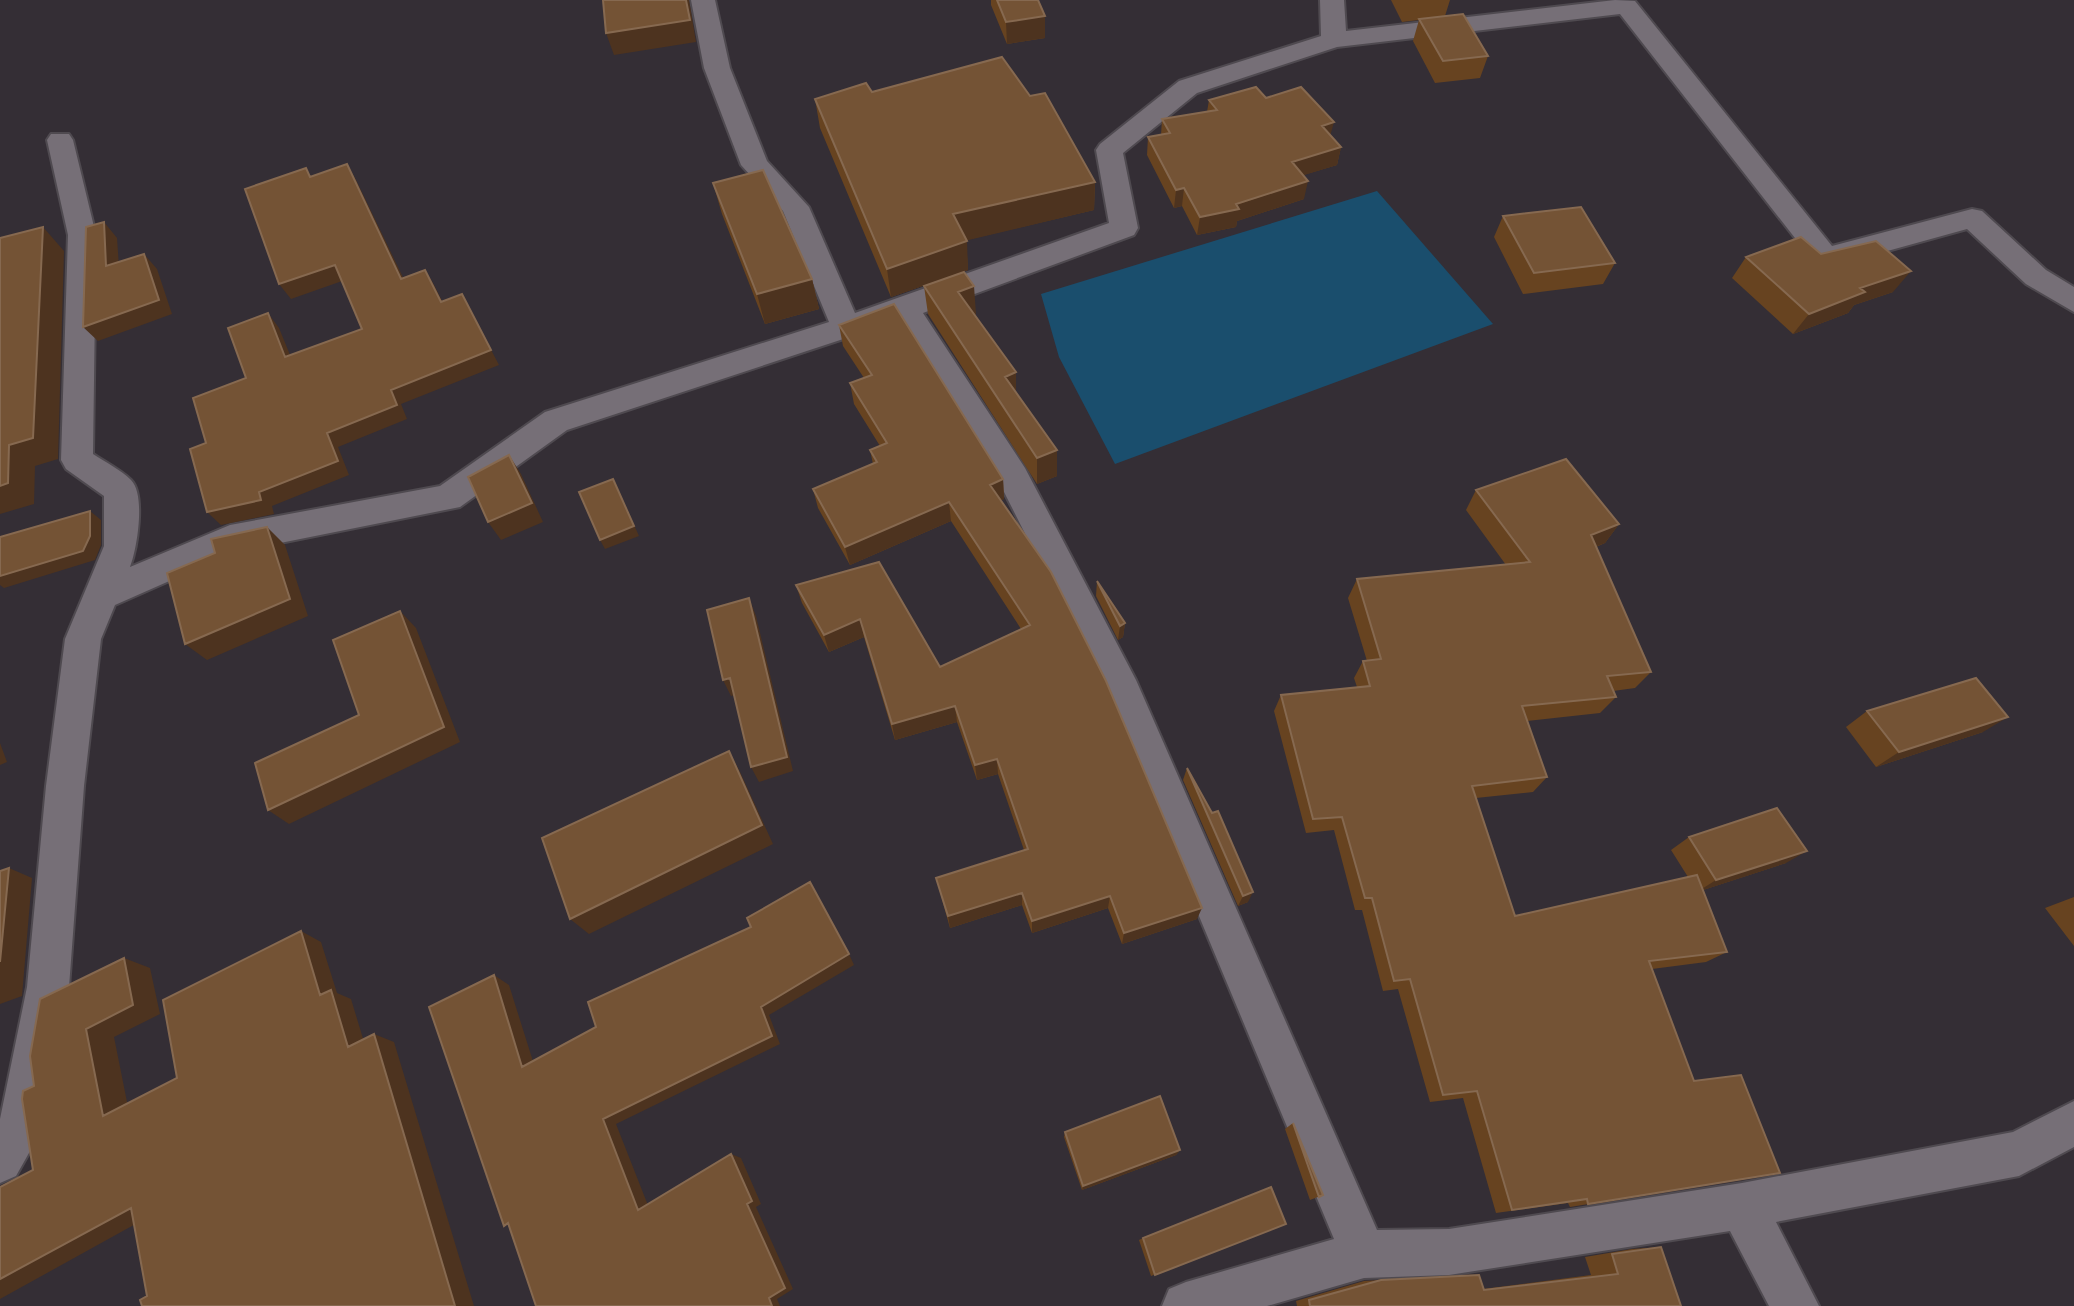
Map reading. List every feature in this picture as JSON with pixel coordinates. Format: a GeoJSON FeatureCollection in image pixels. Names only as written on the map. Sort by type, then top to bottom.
{"type":"FeatureCollection","features":[{"type":"Feature","properties":{"kind":"street"},"geometry":{"type":"LineString","coordinates":[[703,0],[717,68],[755,165],[795,207],[846,327]]}},
{"type":"Feature","properties":{"kind":"street"},"geometry":{"type":"LineString","coordinates":[[1332,0],[1334,40]]}},
{"type":"Feature","properties":{"kind":"street"},"geometry":{"type":"LineString","coordinates":[[101,595],[230,539],[448,498],[556,421],[905,308],[1124,228],[1109,150],[1188,87],[1334,40],[1626,6],[1826,258],[1972,218],[2036,277],[2074,301]]}},
{"type":"Feature","properties":{"kind":"street"},"geometry":{"type":"LineString","coordinates":[[0,1160],[25,1121],[48,987],[65,786],[83,639],[121,546],[120,490],[77,460],[82,235],[60,140]]}},
{"type":"Feature","properties":{"kind":"street"},"geometry":{"type":"LineString","coordinates":[[905,308],[1013,477],[1123,691],[1364,1254]]}},
{"type":"Feature","properties":{"kind":"street"},"geometry":{"type":"LineString","coordinates":[[1186,1306],[1364,1254],[1449,1252],[1742,1206],[2019,1153],[2074,1123]]}},
{"type":"Feature","properties":{"kind":"street"},"geometry":{"type":"LineString","coordinates":[[1742,1206],[1795,1306]]}},
{"type":"Feature","properties":{"kind":"water"},"geometry":{"type":"Polygon","coordinates":[[[1377,191],[1493,324],[1115,464],[1059,357],[1041,294],[1377,191]]]}},
{"type":"Feature","properties":{"kind":"building"},"geometry":{"type":"Polygon","coordinates":[[[603,0],[686,0],[690,20],[606,33],[603,0]]]}},
{"type":"Feature","properties":{"kind":"building"},"geometry":{"type":"Polygon","coordinates":[[[997,0],[1038,0],[1045,16],[1006,22],[997,0]]]}},
{"type":"Feature","properties":{"kind":"building"},"geometry":{"type":"Polygon","coordinates":[[[1463,14],[1488,56],[1443,61],[1419,19],[1463,14]]]}},
{"type":"Feature","properties":{"kind":"building"},"geometry":{"type":"Polygon","coordinates":[[[1002,57],[1030,96],[1045,93],[1095,182],[953,214],[967,241],[887,269],[815,99],[866,83],[872,92],[1002,57]]]}},
{"type":"Feature","properties":{"kind":"building"},"geometry":{"type":"Polygon","coordinates":[[[1256,87],[1266,98],[1301,87],[1334,122],[1322,126],[1341,147],[1292,162],[1308,181],[1236,204],[1239,209],[1200,217],[1184,188],[1176,190],[1148,137],[1170,133],[1162,119],[1217,110],[1209,100],[1256,87]]]}},
{"type":"Feature","properties":{"kind":"building"},"geometry":{"type":"Polygon","coordinates":[[[347,164],[401,279],[425,270],[441,302],[462,294],[491,350],[391,390],[397,405],[327,433],[338,461],[259,492],[261,500],[207,512],[190,449],[206,443],[193,398],[246,378],[228,328],[268,313],[285,357],[362,329],[335,265],[279,284],[245,189],[306,168],[310,177],[347,164]]]}},
{"type":"Feature","properties":{"kind":"building"},"geometry":{"type":"Polygon","coordinates":[[[763,170],[812,279],[757,294],[713,183],[763,170]]]}},
{"type":"Feature","properties":{"kind":"building"},"geometry":{"type":"Polygon","coordinates":[[[1581,207],[1615,263],[1534,273],[1503,216],[1581,207]]]}},
{"type":"Feature","properties":{"kind":"building"},"geometry":{"type":"Polygon","coordinates":[[[104,222],[106,266],[144,254],[159,300],[83,327],[86,227],[104,222]]]}},
{"type":"Feature","properties":{"kind":"building"},"geometry":{"type":"Polygon","coordinates":[[[43,227],[33,438],[9,445],[8,483],[0,486],[0,238],[43,227]]]}},
{"type":"Feature","properties":{"kind":"building"},"geometry":{"type":"Polygon","coordinates":[[[1801,237],[1821,254],[1876,241],[1911,271],[1860,288],[1865,292],[1809,314],[1746,257],[1801,237]]]}},
{"type":"Feature","properties":{"kind":"building"},"geometry":{"type":"Polygon","coordinates":[[[964,272],[974,286],[958,292],[1016,372],[1005,377],[1057,450],[1037,458],[924,286],[964,272]]]}},
{"type":"Feature","properties":{"kind":"building"},"geometry":{"type":"Polygon","coordinates":[[[894,304],[1003,479],[990,485],[1051,572],[1106,681],[1202,908],[1124,933],[1110,896],[1032,921],[1022,893],[948,916],[936,878],[1028,849],[997,759],[975,765],[955,706],[892,724],[860,619],[824,635],[796,585],[879,562],[940,667],[1030,625],[949,502],[845,547],[813,489],[877,462],[870,450],[887,443],[850,383],[872,375],[839,325],[894,304]]]}},
{"type":"Feature","properties":{"kind":"building"},"geometry":{"type":"Polygon","coordinates":[[[509,455],[532,503],[488,522],[468,477],[509,455]]]}},
{"type":"Feature","properties":{"kind":"building"},"geometry":{"type":"Polygon","coordinates":[[[1566,459],[1619,524],[1591,535],[1651,672],[1607,676],[1616,697],[1522,706],[1547,777],[1472,786],[1515,916],[1697,875],[1727,952],[1649,961],[1694,1081],[1741,1075],[1780,1173],[1588,1204],[1587,1199],[1512,1210],[1477,1091],[1443,1095],[1410,979],[1394,981],[1372,898],[1365,898],[1342,817],[1313,819],[1281,695],[1370,686],[1363,661],[1381,659],[1357,579],[1530,562],[1476,490],[1566,459]]]}},
{"type":"Feature","properties":{"kind":"building"},"geometry":{"type":"Polygon","coordinates":[[[613,479],[634,526],[600,540],[579,492],[613,479]]]}},
{"type":"Feature","properties":{"kind":"building"},"geometry":{"type":"Polygon","coordinates":[[[90,511],[90,536],[83,551],[0,576],[0,537],[90,511]]]}},
{"type":"Feature","properties":{"kind":"building"},"geometry":{"type":"Polygon","coordinates":[[[267,527],[290,599],[185,644],[167,573],[215,553],[211,539],[267,527]]]}},
{"type":"Feature","properties":{"kind":"building"},"geometry":{"type":"Polygon","coordinates":[[[1097,581],[1125,623],[1120,626],[1097,581]]]}},
{"type":"Feature","properties":{"kind":"building"},"geometry":{"type":"Polygon","coordinates":[[[749,598],[787,757],[751,767],[730,678],[723,680],[707,610],[749,598]]]}},
{"type":"Feature","properties":{"kind":"building"},"geometry":{"type":"Polygon","coordinates":[[[400,611],[444,727],[268,810],[255,763],[359,715],[333,640],[400,611]]]}},
{"type":"Feature","properties":{"kind":"building"},"geometry":{"type":"Polygon","coordinates":[[[1976,678],[2008,717],[1899,752],[1867,711],[1976,678]]]}},
{"type":"Feature","properties":{"kind":"building"},"geometry":{"type":"Polygon","coordinates":[[[729,751],[762,825],[570,919],[542,838],[729,751]]]}},
{"type":"Feature","properties":{"kind":"building"},"geometry":{"type":"Polygon","coordinates":[[[1187,768],[1212,813],[1218,811],[1253,892],[1243,896],[1187,768]]]}},
{"type":"Feature","properties":{"kind":"building"},"geometry":{"type":"Polygon","coordinates":[[[1777,808],[1807,851],[1716,880],[1689,837],[1777,808]]]}},
{"type":"Feature","properties":{"kind":"building"},"geometry":{"type":"Polygon","coordinates":[[[9,868],[0,962],[0,871],[9,868]]]}},
{"type":"Feature","properties":{"kind":"building"},"geometry":{"type":"Polygon","coordinates":[[[810,882],[849,954],[761,1007],[772,1036],[603,1119],[638,1210],[731,1154],[752,1201],[747,1204],[785,1288],[769,1298],[772,1306],[536,1306],[508,1223],[504,1226],[429,1007],[494,975],[522,1067],[596,1027],[588,1002],[751,927],[747,918],[810,882]]]}},
{"type":"Feature","properties":{"kind":"building"},"geometry":{"type":"Polygon","coordinates":[[[301,931],[320,995],[331,990],[348,1047],[374,1034],[455,1306],[142,1306],[140,1300],[147,1296],[131,1208],[0,1279],[0,1187],[33,1170],[22,1099],[23,1091],[34,1086],[30,1056],[40,999],[124,958],[133,1005],[86,1029],[103,1116],[177,1078],[163,1000],[301,931]]]}},
{"type":"Feature","properties":{"kind":"building"},"geometry":{"type":"Polygon","coordinates":[[[1160,1096],[1180,1150],[1083,1186],[1065,1132],[1160,1096]]]}},
{"type":"Feature","properties":{"kind":"building"},"geometry":{"type":"Polygon","coordinates":[[[1293,1123],[1323,1195],[1319,1197],[1293,1123]]]}},
{"type":"Feature","properties":{"kind":"building"},"geometry":{"type":"Polygon","coordinates":[[[1271,1187],[1286,1224],[1155,1275],[1143,1238],[1271,1187]]]}},
{"type":"Feature","properties":{"kind":"building"},"geometry":{"type":"Polygon","coordinates":[[[1661,1247],[1681,1306],[1310,1306],[1309,1300],[1381,1280],[1479,1275],[1484,1290],[1618,1274],[1612,1254],[1661,1247]]]}}]}
